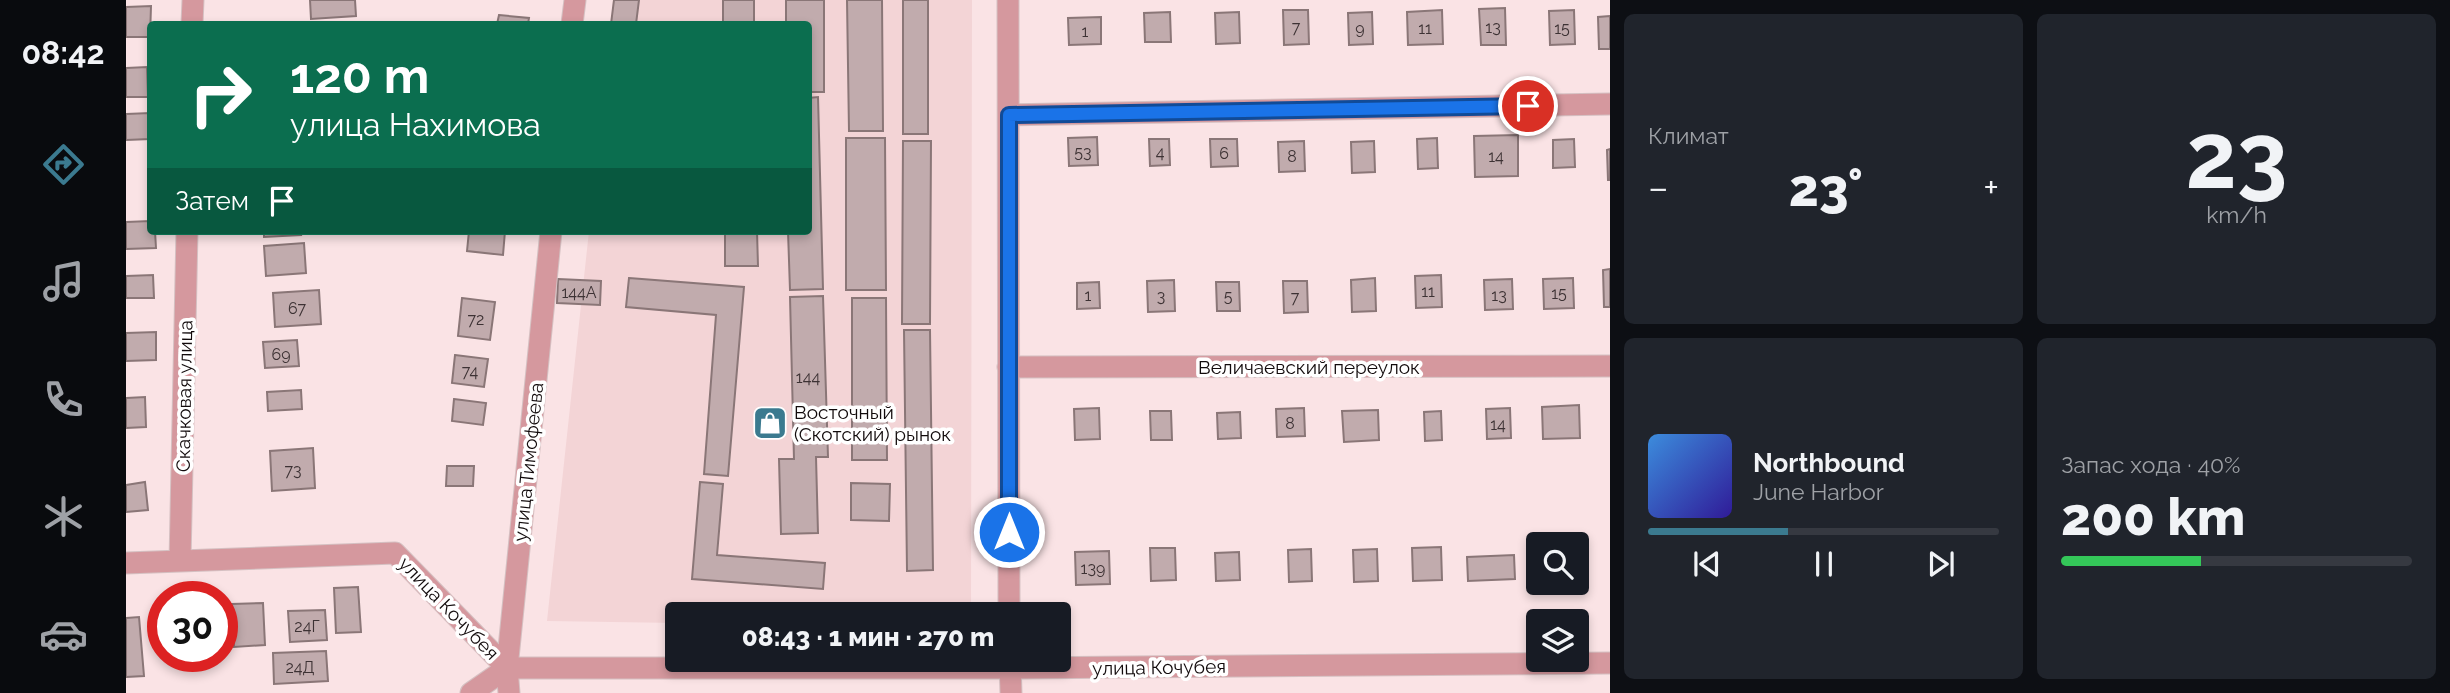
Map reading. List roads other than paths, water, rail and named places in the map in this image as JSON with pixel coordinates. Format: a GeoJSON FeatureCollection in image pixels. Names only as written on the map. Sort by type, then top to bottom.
{"type":"FeatureCollection","features":[{"type":"Feature","properties":{"kind":"street"},"geometry":{"type":"LineString","coordinates":[[192,0],[192,21]]}},
{"type":"Feature","properties":{"kind":"street"},"geometry":{"type":"LineString","coordinates":[[572,21],[575,0]]}},
{"type":"Feature","properties":{"kind":"street"},"geometry":{"type":"LineString","coordinates":[[1008,0],[1009,602]]}},
{"type":"Feature","properties":{"kind":"street"},"geometry":{"type":"LineString","coordinates":[[1009,115],[1610,104]]}},
{"type":"Feature","properties":{"kind":"street","name":"Скачковая улица"},"geometry":{"type":"LineString","coordinates":[[180,561],[187,235]]}},
{"type":"Feature","properties":{"kind":"street","name":"улица Тимофеева"},"geometry":{"type":"LineString","coordinates":[[509,693],[507,668],[551,235]]}},
{"type":"Feature","properties":{"kind":"street","name":"Величаевский переулок"},"geometry":{"type":"LineString","coordinates":[[1008,367],[1610,366]]}},
{"type":"Feature","properties":{"kind":"street","name":"улица Кочубея"},"geometry":{"type":"LineString","coordinates":[[126,564],[395,553],[507,668],[665,667]]}},
{"type":"Feature","properties":{"kind":"street","name":"улица Кочубея"},"geometry":{"type":"LineString","coordinates":[[1071,664],[1610,663]]}},
{"type":"Feature","properties":{"kind":"street"},"geometry":{"type":"LineString","coordinates":[[471,693],[507,668]]}},
{"type":"Feature","properties":{"kind":"street"},"geometry":{"type":"LineString","coordinates":[[1010,672],[1011,693]]}},
{"type":"Feature","properties":{"kind":"place","name":"Восточный (Скотский) рынок"},"geometry":{"type":"Point","coordinates":[770,423]}}]}
